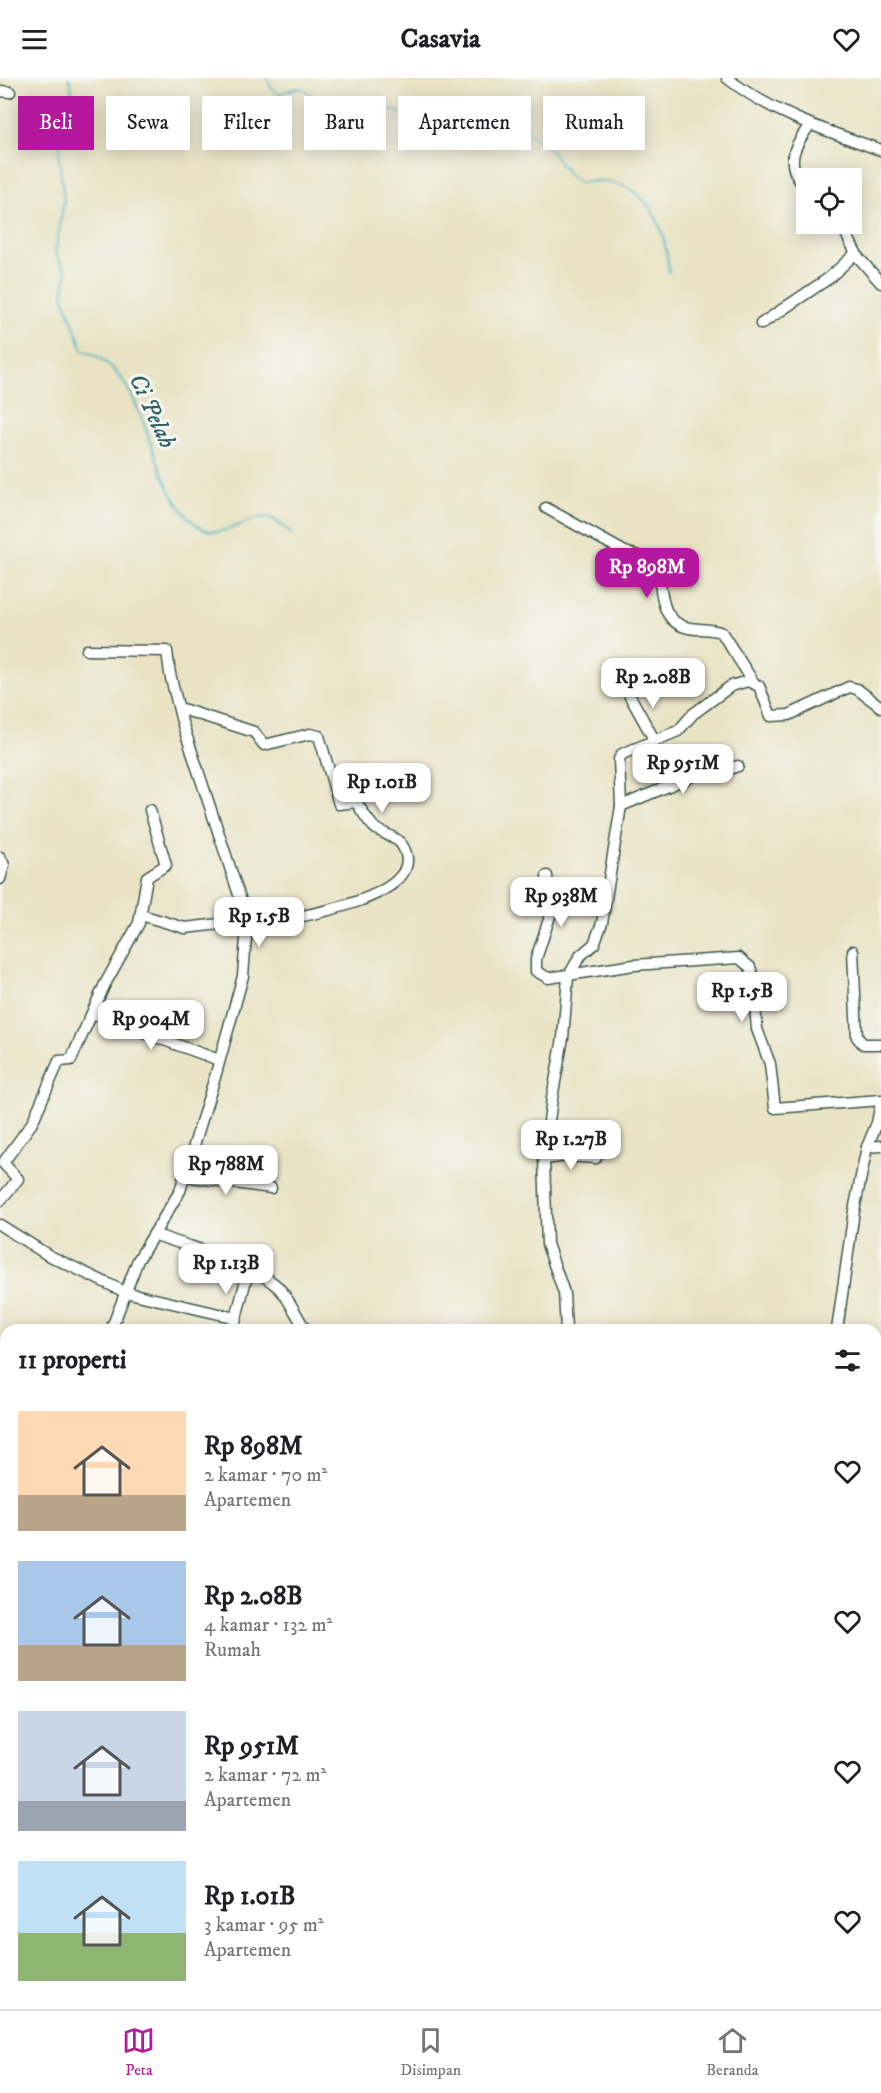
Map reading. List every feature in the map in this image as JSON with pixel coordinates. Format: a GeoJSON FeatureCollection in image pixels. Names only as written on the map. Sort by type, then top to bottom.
{"type":"FeatureCollection","features":[{"type":"Feature","properties":{"kind":"street"},"geometry":{"type":"LineString","coordinates":[[727,78],[748,94],[810,125],[881,150]]}},
{"type":"Feature","properties":{"kind":"street"},"geometry":{"type":"LineString","coordinates":[[796,176],[792,166],[798,140],[810,125]]}},
{"type":"Feature","properties":{"kind":"street"},"geometry":{"type":"LineString","coordinates":[[846,234],[856,253],[881,283]]}},
{"type":"Feature","properties":{"kind":"street"},"geometry":{"type":"LineString","coordinates":[[761,324],[829,278],[856,253]]}},
{"type":"Feature","properties":{"kind":"street"},"geometry":{"type":"LineString","coordinates":[[546,508],[625,552],[653,561],[657,566],[661,598],[667,614],[684,627],[722,633],[762,692],[771,716],[789,715],[849,687],[857,688],[881,707]]}},
{"type":"Feature","properties":{"kind":"street"},"geometry":{"type":"LineString","coordinates":[[87,650],[166,650],[180,708],[234,876],[246,923],[243,976],[184,1176],[177,1197],[138,1260],[113,1324]]}},
{"type":"Feature","properties":{"kind":"street"},"geometry":{"type":"LineString","coordinates":[[566,1324],[564,1293],[547,1244],[544,1160],[563,1038],[568,976],[580,956],[594,944],[600,932],[621,806],[619,759],[622,754],[678,731],[693,714],[731,686],[741,682],[754,683]]}},
{"type":"Feature","properties":{"kind":"street"},"geometry":{"type":"LineString","coordinates":[[627,691],[654,741]]}},
{"type":"Feature","properties":{"kind":"street"},"geometry":{"type":"LineString","coordinates":[[141,915],[185,928],[302,916],[372,897],[403,872],[406,863],[400,842],[375,827],[356,802],[339,804],[319,736],[310,734],[264,745],[254,732],[180,708]]}},
{"type":"Feature","properties":{"kind":"street"},"geometry":{"type":"LineString","coordinates":[[621,806],[702,772],[720,772],[738,766]]}},
{"type":"Feature","properties":{"kind":"street"},"geometry":{"type":"LineString","coordinates":[[0,1201],[18,1179],[3,1163],[32,1123],[59,1061],[71,1060],[139,923],[147,877],[166,865],[150,810]]}},
{"type":"Feature","properties":{"kind":"street"},"geometry":{"type":"LineString","coordinates":[[0,857],[4,865],[0,879]]}},
{"type":"Feature","properties":{"kind":"street"},"geometry":{"type":"LineString","coordinates":[[548,876],[551,913],[536,959],[536,970],[548,978],[634,965],[739,958],[750,967],[752,973],[757,1029],[770,1064],[775,1108],[881,1101],[877,1123],[867,1148],[854,1211],[838,1324]]}},
{"type":"Feature","properties":{"kind":"street"},"geometry":{"type":"LineString","coordinates":[[853,951],[857,1036],[863,1044],[881,1044]]}},
{"type":"Feature","properties":{"kind":"street"},"geometry":{"type":"LineString","coordinates":[[92,1014],[219,1060]]}},
{"type":"Feature","properties":{"kind":"street"},"geometry":{"type":"LineString","coordinates":[[867,1148],[881,1146]]}},
{"type":"Feature","properties":{"kind":"street"},"geometry":{"type":"LineString","coordinates":[[544,1160],[567,1156],[596,1158]]}},
{"type":"Feature","properties":{"kind":"street"},"geometry":{"type":"LineString","coordinates":[[184,1176],[272,1188]]}},
{"type":"Feature","properties":{"kind":"street"},"geometry":{"type":"LineString","coordinates":[[0,1226],[48,1255],[125,1292],[236,1318]]}},
{"type":"Feature","properties":{"kind":"street"},"geometry":{"type":"LineString","coordinates":[[154,1234],[249,1268],[280,1289],[302,1324]]}},
{"type":"Feature","properties":{"kind":"street"},"geometry":{"type":"LineString","coordinates":[[234,1324],[249,1268]]}},
{"type":"Feature","properties":{"kind":"waterway","name":"Ci Pelah"},"geometry":{"type":"LineString","coordinates":[[69,78],[72,90],[59,157],[64,201],[55,253],[67,272],[63,296],[83,350],[105,362],[122,380],[135,402],[164,479],[177,502],[193,522],[203,529],[214,532],[224,531],[252,520],[270,518],[292,534]]}},
{"type":"Feature","properties":{"kind":"waterway"},"geometry":{"type":"LineString","coordinates":[[267,78],[272,89],[279,94],[298,88],[304,89],[316,99],[329,104],[382,103],[391,109],[408,113],[456,106],[513,126],[542,142],[568,174],[579,183],[601,181],[619,185],[634,192],[646,203],[662,234],[669,273]]}}]}
